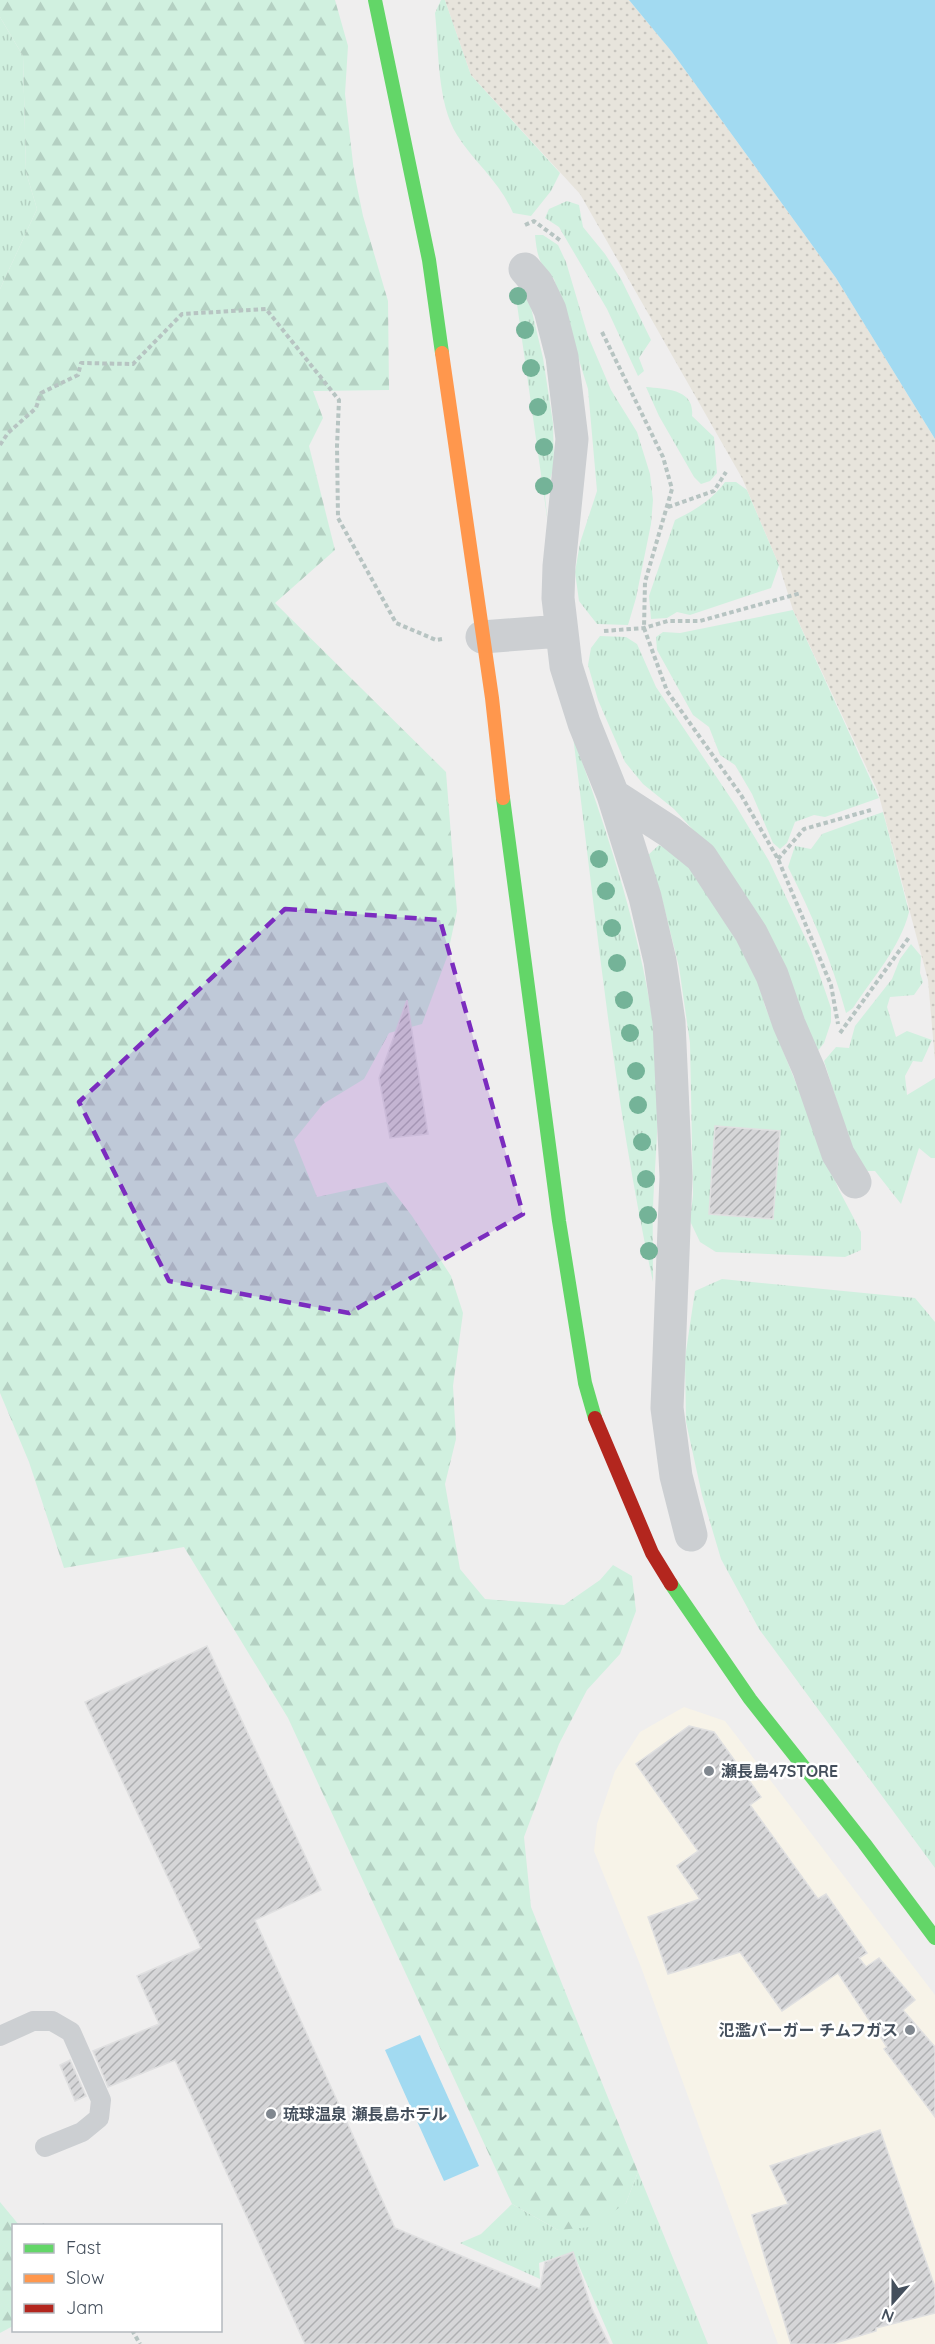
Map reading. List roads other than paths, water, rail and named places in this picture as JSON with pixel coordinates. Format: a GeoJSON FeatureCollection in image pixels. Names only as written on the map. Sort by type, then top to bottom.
{"type":"FeatureCollection","features":[{"type":"Feature","properties":{"kind":"street"},"geometry":{"type":"LineString","coordinates":[[375,0],[429,260],[492,698],[512,873],[559,1221],[585,1383],[595,1420],[652,1553],[686,1608],[750,1699],[864,1843],[935,1938]]}},
{"type":"Feature","properties":{"kind":"street"},"geometry":{"type":"LineString","coordinates":[[525,269],[537,283],[550,310],[562,357],[572,439],[559,566],[558,598],[566,666],[575,696],[613,795],[645,897],[660,961],[669,1022],[676,1177],[685,1259],[667,1408],[676,1476],[691,1535]]}},
{"type":"Feature","properties":{"kind":"street"},"geometry":{"type":"LineString","coordinates":[[482,638],[561,631]]}},
{"type":"Feature","properties":{"kind":"street"},"geometry":{"type":"LineString","coordinates":[[613,795],[670,831],[702,857],[751,933],[772,975],[789,1024],[809,1070],[838,1154],[855,1182]]}},
{"type":"Feature","properties":{"kind":"lane"},"geometry":{"type":"LineString","coordinates":[[0,2036],[33,2021],[52,2021],[72,2032],[101,2100],[99,2118],[81,2132],[45,2147]]}},
{"type":"Feature","properties":{"kind":"water"},"geometry":{"type":"Polygon","coordinates":[[[629,0],[935,0],[935,439],[836,278],[672,52],[629,0]]]}},
{"type":"Feature","properties":{"kind":"water"},"geometry":{"type":"Polygon","coordinates":[[[420,2035],[479,2166],[444,2181],[385,2050],[420,2035]]]}},
{"type":"Feature","properties":{"kind":"place","name":"瀬長島47STORE"},"geometry":{"type":"Point","coordinates":[709,1771]}},
{"type":"Feature","properties":{"kind":"place","name":"氾濫バーガー チムフガス"},"geometry":{"type":"Point","coordinates":[910,2030]}},
{"type":"Feature","properties":{"kind":"place","name":"琉球温泉 瀬長島ホテル"},"geometry":{"type":"Point","coordinates":[271,2114]}}]}
